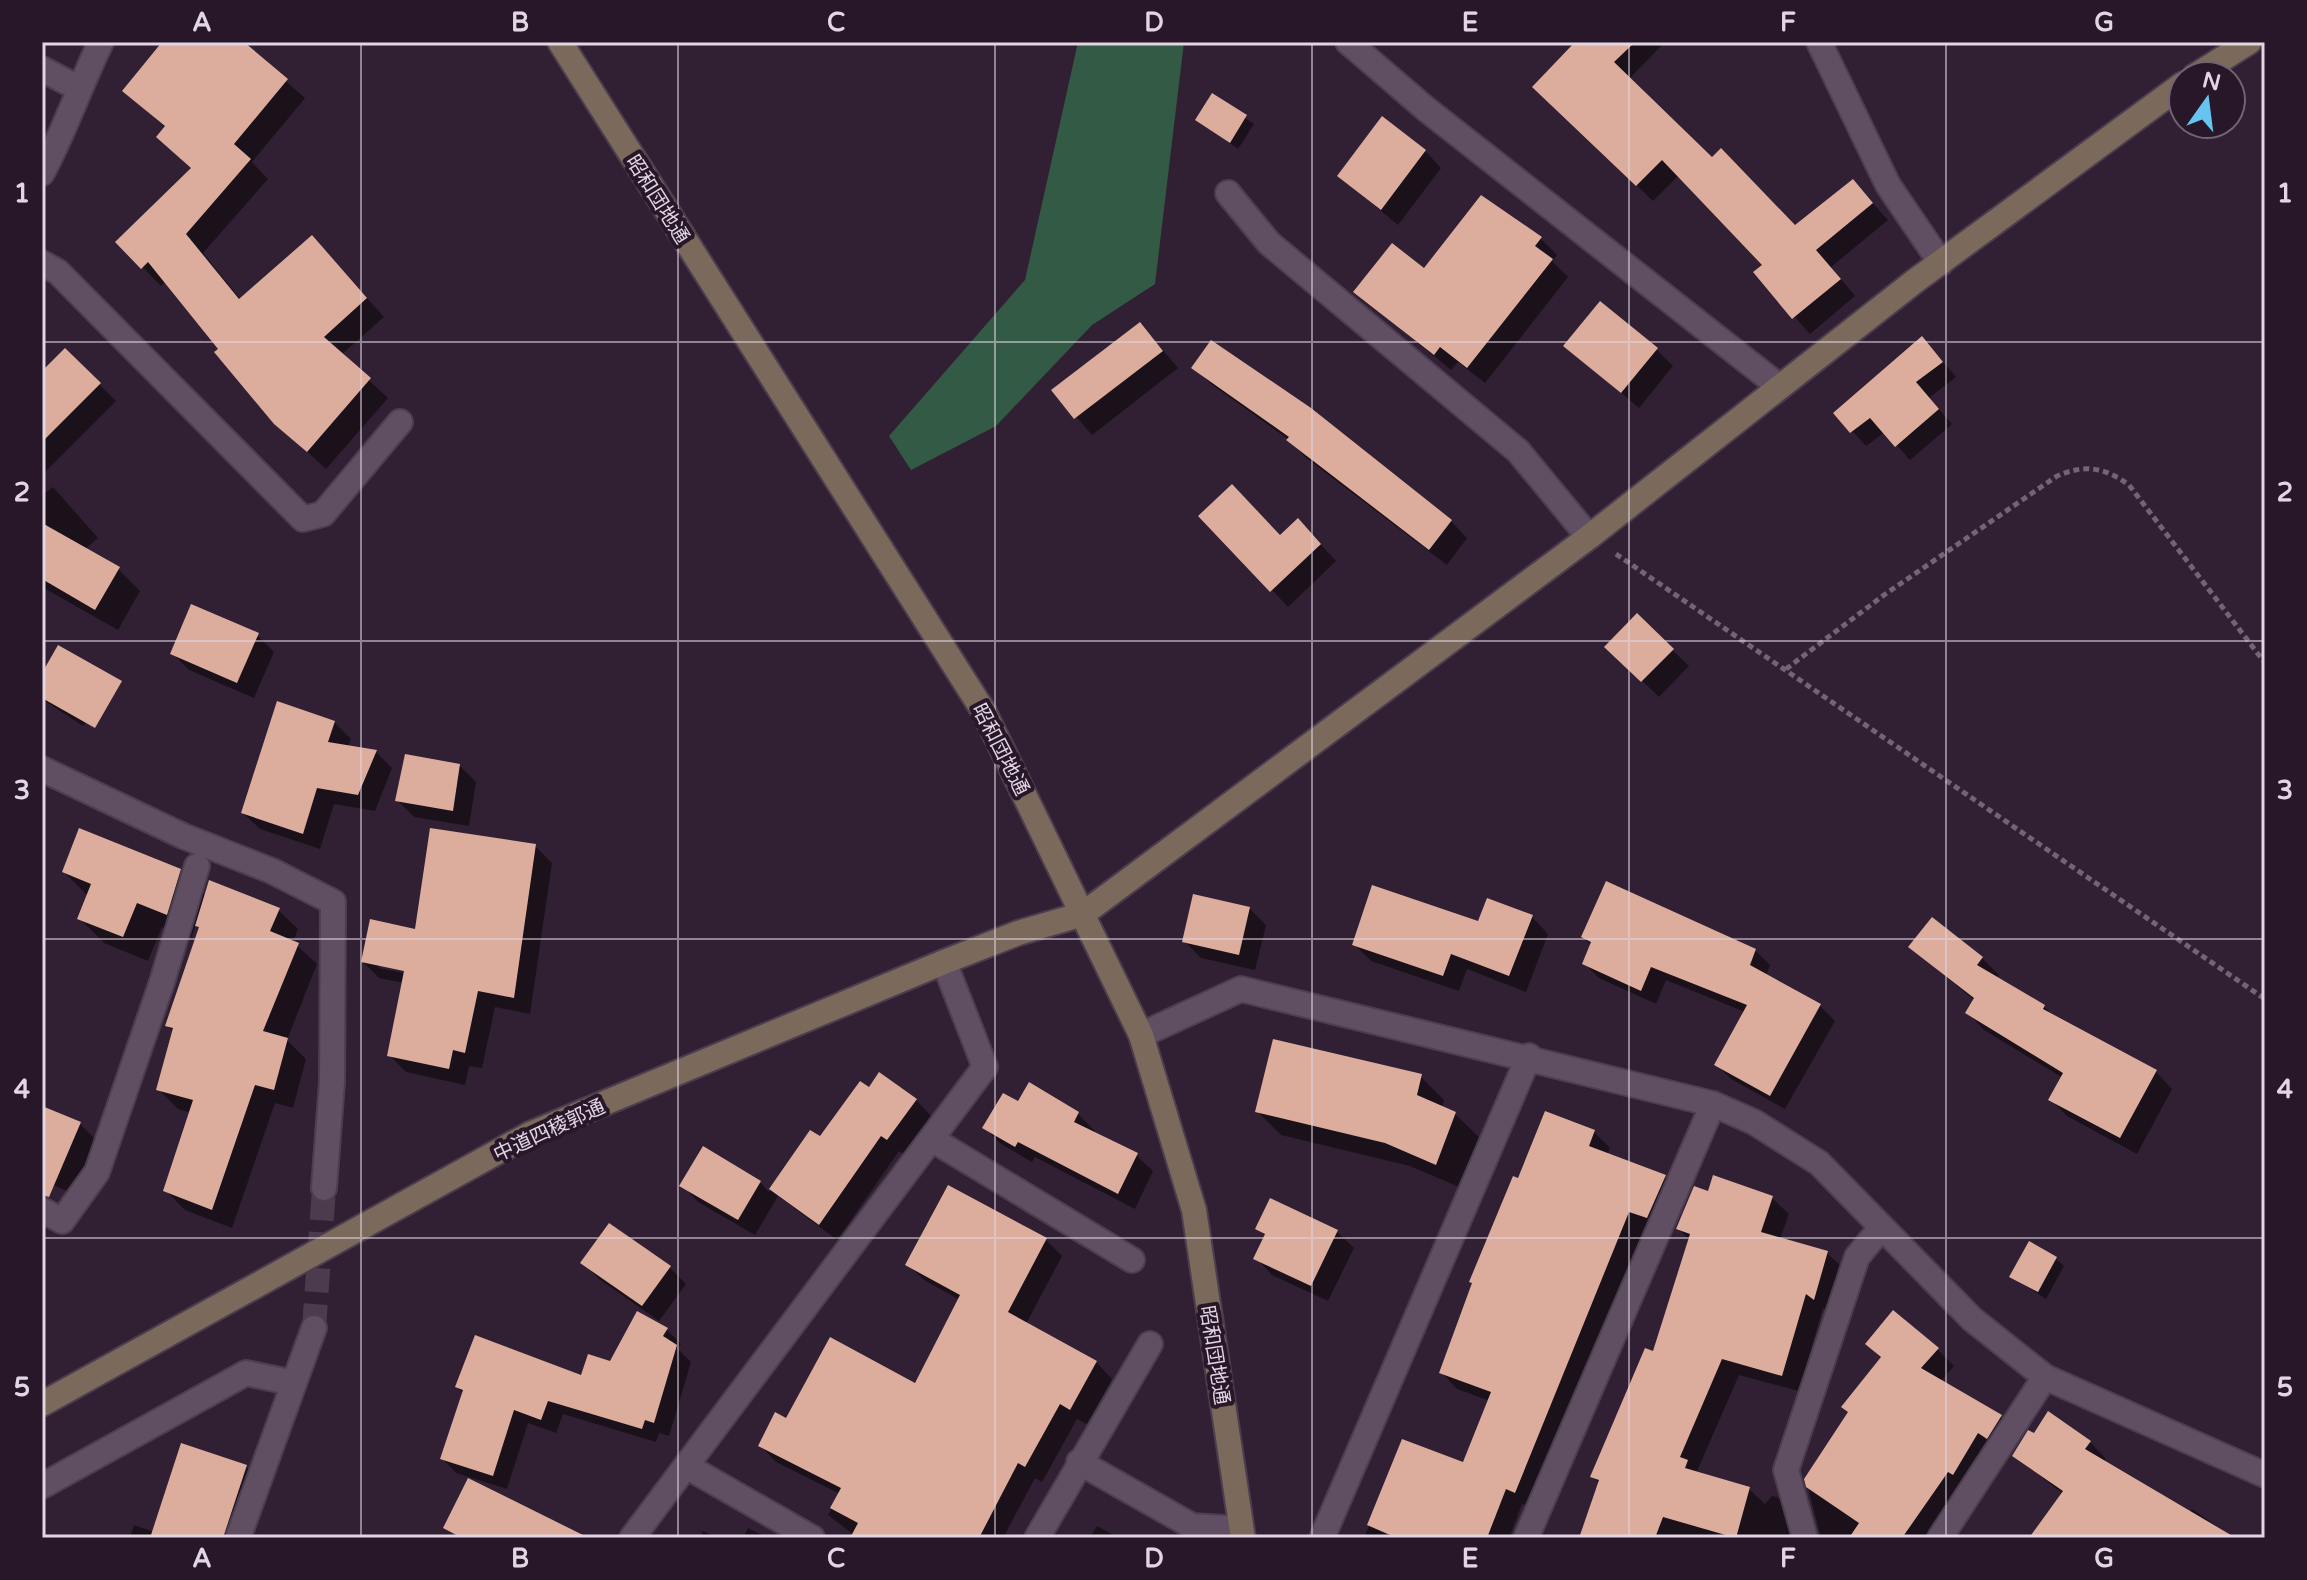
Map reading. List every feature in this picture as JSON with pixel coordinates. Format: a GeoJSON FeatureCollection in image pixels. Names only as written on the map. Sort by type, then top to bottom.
{"type":"FeatureCollection","features":[{"type":"Feature","properties":{"kind":"street"},"geometry":{"type":"LineString","coordinates":[[42,173],[67,125],[78,88],[101,42]]}},
{"type":"Feature","properties":{"kind":"street","name":"昭和団地通"},"geometry":{"type":"LineString","coordinates":[[560,42],[984,712],[1141,1035],[1194,1210],[1242,1533]]}},
{"type":"Feature","properties":{"kind":"street"},"geometry":{"type":"LineString","coordinates":[[1348,42],[1426,109],[1780,387]]}},
{"type":"Feature","properties":{"kind":"street"},"geometry":{"type":"LineString","coordinates":[[1819,42],[1888,185],[1941,263]]}},
{"type":"Feature","properties":{"kind":"street"},"geometry":{"type":"LineString","coordinates":[[2220,60],[2249,42]]}},
{"type":"Feature","properties":{"kind":"street"},"geometry":{"type":"LineString","coordinates":[[42,69],[78,88]]}},
{"type":"Feature","properties":{"kind":"street"},"geometry":{"type":"LineString","coordinates":[[1083,914],[1589,537],[1941,263],[2167,96]]}},
{"type":"Feature","properties":{"kind":"street"},"geometry":{"type":"LineString","coordinates":[[1228,193],[1269,243],[1518,451],[1589,537]]}},
{"type":"Feature","properties":{"kind":"street"},"geometry":{"type":"LineString","coordinates":[[42,263],[58,272],[303,519],[323,514],[400,422]]}},
{"type":"Feature","properties":{"kind":"street"},"geometry":{"type":"LineString","coordinates":[[42,769],[183,836],[272,871],[333,902],[332,1082],[324,1188]]}},
{"type":"Feature","properties":{"kind":"street"},"geometry":{"type":"LineString","coordinates":[[42,1210],[62,1221],[97,1172],[162,982],[197,866]]}},
{"type":"Feature","properties":{"kind":"street","name":"中道四稜郭通"},"geometry":{"type":"LineString","coordinates":[[42,1404],[530,1134],[944,962],[1018,933],[1083,914]]}},
{"type":"Feature","properties":{"kind":"street"},"geometry":{"type":"LineString","coordinates":[[632,1538],[985,1067],[944,962]]}},
{"type":"Feature","properties":{"kind":"street"},"geometry":{"type":"LineString","coordinates":[[1141,1035],[1241,989],[1529,1056],[1713,1104],[1754,1122],[1819,1163],[1972,1319],[2045,1377],[2265,1475]]}},
{"type":"Feature","properties":{"kind":"street"},"geometry":{"type":"LineString","coordinates":[[1322,1538],[1529,1056]]}},
{"type":"Feature","properties":{"kind":"street"},"geometry":{"type":"LineString","coordinates":[[1526,1538],[1713,1104]]}},
{"type":"Feature","properties":{"kind":"street"},"geometry":{"type":"LineString","coordinates":[[933,1140],[1132,1260]]}},
{"type":"Feature","properties":{"kind":"street"},"geometry":{"type":"LineString","coordinates":[[1805,1538],[1786,1470],[1857,1257],[1881,1228]]}},
{"type":"Feature","properties":{"kind":"street"},"geometry":{"type":"LineString","coordinates":[[238,1538],[314,1328]]}},
{"type":"Feature","properties":{"kind":"street"},"geometry":{"type":"LineString","coordinates":[[1037,1538],[1150,1344]]}},
{"type":"Feature","properties":{"kind":"street"},"geometry":{"type":"LineString","coordinates":[[42,1486],[246,1373],[294,1383]]}},
{"type":"Feature","properties":{"kind":"street"},"geometry":{"type":"LineString","coordinates":[[1940,1538],[2045,1377]]}},
{"type":"Feature","properties":{"kind":"street"},"geometry":{"type":"LineString","coordinates":[[1079,1462],[1192,1526],[1242,1533]]}},
{"type":"Feature","properties":{"kind":"street"},"geometry":{"type":"LineString","coordinates":[[688,1467],[812,1538]]}},
{"type":"Feature","properties":{"kind":"path"},"geometry":{"type":"LineString","coordinates":[[1786,669],[1884,595],[2057,476],[2078,467],[2112,472],[2129,485],[2265,663]]}},
{"type":"Feature","properties":{"kind":"path"},"geometry":{"type":"LineString","coordinates":[[1589,537],[2265,999]]}},
{"type":"Feature","properties":{"kind":"green space"},"geometry":{"type":"Polygon","coordinates":[[[1078,42],[1184,42],[1155,284],[1092,325],[996,426],[911,470],[889,436],[1025,280],[1078,42]]]}},
{"type":"Feature","properties":{"kind":"building"},"geometry":{"type":"Polygon","coordinates":[[[162,42],[244,42],[288,79],[234,144],[251,159],[186,234],[239,299],[312,235],[367,298],[324,337],[371,378],[307,452],[274,424],[214,352],[218,349],[148,262],[141,269],[115,242],[191,168],[156,137],[165,126],[122,91],[162,42]]]}},
{"type":"Feature","properties":{"kind":"building"},"geometry":{"type":"Polygon","coordinates":[[[1575,42],[1635,42],[1614,62],[1712,157],[1721,148],[1795,225],[1853,179],[1873,203],[1816,250],[1841,279],[1792,319],[1753,272],[1762,265],[1662,160],[1636,186],[1532,87],[1575,42]]]}},
{"type":"Feature","properties":{"kind":"building"},"geometry":{"type":"Polygon","coordinates":[[[1212,93],[1247,115],[1230,143],[1195,120],[1212,93]]]}},
{"type":"Feature","properties":{"kind":"building"},"geometry":{"type":"Polygon","coordinates":[[[1382,116],[1426,150],[1381,210],[1337,176],[1382,116]]]}},
{"type":"Feature","properties":{"kind":"building"},"geometry":{"type":"Polygon","coordinates":[[[1481,195],[1542,237],[1535,246],[1553,259],[1467,368],[1440,347],[1434,355],[1353,292],[1392,243],[1424,268],[1481,195]]]}},
{"type":"Feature","properties":{"kind":"building"},"geometry":{"type":"Polygon","coordinates":[[[1600,301],[1658,348],[1621,393],[1563,346],[1600,301]]]}},
{"type":"Feature","properties":{"kind":"building"},"geometry":{"type":"Polygon","coordinates":[[[1140,322],[1163,351],[1074,419],[1051,390],[1140,322]]]}},
{"type":"Feature","properties":{"kind":"building"},"geometry":{"type":"Polygon","coordinates":[[[1922,336],[1943,362],[1916,382],[1939,409],[1895,447],[1870,418],[1850,433],[1833,413],[1922,336]]]}},
{"type":"Feature","properties":{"kind":"building"},"geometry":{"type":"Polygon","coordinates":[[[1211,340],[1311,408],[1452,520],[1429,550],[1286,440],[1289,437],[1191,368],[1211,340]]]}},
{"type":"Feature","properties":{"kind":"building"},"geometry":{"type":"Polygon","coordinates":[[[65,348],[101,383],[42,442],[42,371],[65,348]]]}},
{"type":"Feature","properties":{"kind":"building"},"geometry":{"type":"Polygon","coordinates":[[[1232,484],[1280,535],[1298,518],[1321,544],[1270,592],[1198,516],[1232,484]]]}},
{"type":"Feature","properties":{"kind":"building"},"geometry":{"type":"Polygon","coordinates":[[[42,523],[120,567],[95,610],[42,579],[42,523]]]}},
{"type":"Feature","properties":{"kind":"building"},"geometry":{"type":"Polygon","coordinates":[[[191,604],[259,633],[237,683],[170,654],[191,604]]]}},
{"type":"Feature","properties":{"kind":"building"},"geometry":{"type":"Polygon","coordinates":[[[1637,613],[1674,649],[1641,682],[1604,647],[1637,613]]]}},
{"type":"Feature","properties":{"kind":"building"},"geometry":{"type":"Polygon","coordinates":[[[58,645],[122,681],[95,728],[42,698],[42,673],[58,645]]]}},
{"type":"Feature","properties":{"kind":"building"},"geometry":{"type":"Polygon","coordinates":[[[277,701],[335,721],[328,742],[377,750],[358,795],[317,788],[303,834],[241,813],[277,701]]]}},
{"type":"Feature","properties":{"kind":"building"},"geometry":{"type":"Polygon","coordinates":[[[405,754],[460,764],[453,811],[395,801],[405,754]]]}},
{"type":"Feature","properties":{"kind":"building"},"geometry":{"type":"Polygon","coordinates":[[[79,828],[181,869],[167,915],[137,903],[123,937],[77,919],[91,884],[62,872],[79,828]]]}},
{"type":"Feature","properties":{"kind":"building"},"geometry":{"type":"Polygon","coordinates":[[[430,828],[536,844],[514,998],[478,991],[465,1053],[453,1050],[449,1069],[387,1056],[404,971],[361,962],[370,919],[415,929],[430,828]]]}},
{"type":"Feature","properties":{"kind":"building"},"geometry":{"type":"Polygon","coordinates":[[[209,880],[280,908],[270,931],[299,943],[263,1031],[288,1038],[274,1090],[255,1085],[212,1210],[163,1191],[193,1100],[156,1090],[173,1028],[165,1026],[199,927],[195,926],[209,880]]]}},
{"type":"Feature","properties":{"kind":"building"},"geometry":{"type":"Polygon","coordinates":[[[1606,881],[1756,949],[1750,965],[1821,1004],[1770,1096],[1714,1065],[1747,1005],[1651,967],[1641,991],[1582,964],[1591,942],[1581,937],[1606,881]]]}},
{"type":"Feature","properties":{"kind":"building"},"geometry":{"type":"Polygon","coordinates":[[[1372,885],[1478,921],[1487,898],[1533,915],[1509,976],[1451,954],[1443,976],[1352,945],[1372,885]]]}},
{"type":"Feature","properties":{"kind":"building"},"geometry":{"type":"Polygon","coordinates":[[[1193,894],[1250,907],[1239,955],[1182,942],[1193,894]]]}},
{"type":"Feature","properties":{"kind":"building"},"geometry":{"type":"Polygon","coordinates":[[[1932,917],[1983,957],[1977,965],[2045,1005],[2043,1009],[2157,1070],[2120,1138],[2048,1100],[2063,1073],[1965,1013],[1974,998],[1908,947],[1932,917]]]}},
{"type":"Feature","properties":{"kind":"building"},"geometry":{"type":"Polygon","coordinates":[[[1273,1039],[1422,1074],[1417,1095],[1456,1112],[1436,1165],[1385,1143],[1255,1112],[1273,1039]]]}},
{"type":"Feature","properties":{"kind":"building"},"geometry":{"type":"Polygon","coordinates":[[[879,1072],[917,1099],[887,1140],[881,1136],[819,1225],[769,1189],[810,1130],[820,1136],[860,1081],[869,1087],[879,1072]]]}},
{"type":"Feature","properties":{"kind":"building"},"geometry":{"type":"Polygon","coordinates":[[[1029,1082],[1079,1112],[1074,1122],[1138,1153],[1118,1194],[1018,1142],[1015,1147],[982,1128],[1003,1093],[1018,1101],[1029,1082]]]}},
{"type":"Feature","properties":{"kind":"building"},"geometry":{"type":"Polygon","coordinates":[[[42,1106],[81,1122],[49,1197],[42,1195],[42,1106]]]}},
{"type":"Feature","properties":{"kind":"building"},"geometry":{"type":"Polygon","coordinates":[[[1545,1111],[1595,1130],[1589,1146],[1666,1175],[1647,1218],[1629,1212],[1515,1493],[1506,1489],[1487,1538],[1397,1538],[1367,1525],[1402,1439],[1463,1462],[1491,1392],[1439,1373],[1472,1283],[1469,1282],[1513,1176],[1518,1178],[1545,1111]]]}},
{"type":"Feature","properties":{"kind":"building"},"geometry":{"type":"Polygon","coordinates":[[[703,1146],[761,1181],[738,1220],[679,1186],[703,1146]]]}},
{"type":"Feature","properties":{"kind":"building"},"geometry":{"type":"Polygon","coordinates":[[[1713,1175],[1773,1196],[1761,1232],[1828,1251],[1814,1300],[1806,1294],[1782,1376],[1722,1359],[1680,1457],[1688,1460],[1685,1468],[1750,1487],[1736,1538],[1663,1517],[1655,1538],[1579,1538],[1599,1480],[1590,1477],[1645,1348],[1653,1351],[1690,1234],[1676,1229],[1694,1186],[1708,1191],[1713,1175]]]}},
{"type":"Feature","properties":{"kind":"building"},"geometry":{"type":"Polygon","coordinates":[[[948,1185],[1047,1238],[1008,1312],[1097,1361],[1070,1410],[1060,1404],[1025,1467],[1018,1463],[979,1538],[850,1538],[858,1523],[830,1508],[841,1488],[758,1446],[775,1412],[786,1418],[830,1337],[915,1383],[960,1295],[905,1265],[948,1185]]]}},
{"type":"Feature","properties":{"kind":"building"},"geometry":{"type":"Polygon","coordinates":[[[1270,1198],[1338,1230],[1311,1286],[1253,1259],[1265,1234],[1255,1229],[1270,1198]]]}},
{"type":"Feature","properties":{"kind":"building"},"geometry":{"type":"Polygon","coordinates":[[[609,1223],[671,1266],[642,1306],[580,1263],[609,1223]]]}},
{"type":"Feature","properties":{"kind":"building"},"geometry":{"type":"Polygon","coordinates":[[[2029,1241],[2057,1257],[2038,1292],[2009,1277],[2029,1241]]]}},
{"type":"Feature","properties":{"kind":"building"},"geometry":{"type":"Polygon","coordinates":[[[1893,1310],[1939,1348],[1921,1368],[2002,1415],[1987,1439],[1978,1433],[1953,1475],[1948,1472],[1902,1538],[1849,1538],[1859,1523],[1806,1487],[1804,1479],[1848,1412],[1841,1407],[1881,1357],[1865,1344],[1893,1310]]]}},
{"type":"Feature","properties":{"kind":"building"},"geometry":{"type":"Polygon","coordinates":[[[637,1311],[668,1328],[663,1336],[677,1345],[654,1423],[645,1420],[642,1429],[548,1401],[541,1420],[514,1410],[493,1476],[440,1459],[463,1390],[455,1387],[475,1335],[581,1375],[588,1354],[610,1361],[637,1311]]]}},
{"type":"Feature","properties":{"kind":"building"},"geometry":{"type":"Polygon","coordinates":[[[2048,1411],[2091,1441],[2085,1449],[2236,1538],[2029,1538],[2063,1491],[2012,1456],[2028,1430],[2034,1433],[2048,1411]]]}},
{"type":"Feature","properties":{"kind":"building"},"geometry":{"type":"Polygon","coordinates":[[[181,1443],[247,1465],[223,1538],[150,1538],[181,1443]]]}},
{"type":"Feature","properties":{"kind":"building"},"geometry":{"type":"Polygon","coordinates":[[[468,1478],[589,1538],[462,1538],[443,1528],[468,1478]]]}},
{"type":"Feature","properties":{"kind":"tunnel"},"geometry":{"type":"LineString","coordinates":[[314,1328],[324,1188]]}}]}
